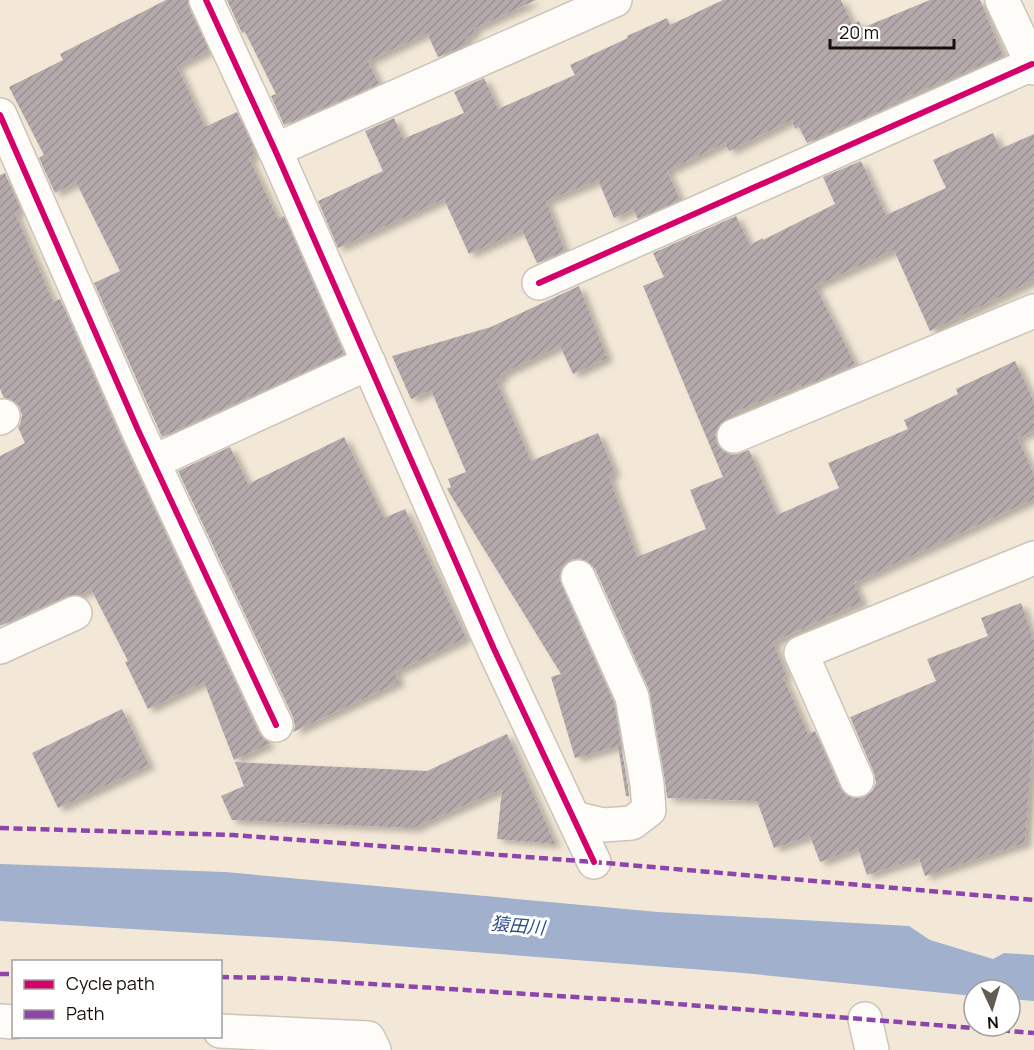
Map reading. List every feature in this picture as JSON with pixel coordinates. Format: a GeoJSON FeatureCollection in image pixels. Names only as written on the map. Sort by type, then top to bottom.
{"type":"FeatureCollection","features":[{"type":"Feature","properties":{"kind":"street"},"geometry":{"type":"LineString","coordinates":[[206,0],[275,150],[494,649],[594,862]]}},
{"type":"Feature","properties":{"kind":"street"},"geometry":{"type":"LineString","coordinates":[[275,150],[615,0]]}},
{"type":"Feature","properties":{"kind":"street"},"geometry":{"type":"LineString","coordinates":[[539,283],[1033,66],[1002,0]]}},
{"type":"Feature","properties":{"kind":"street"},"geometry":{"type":"LineString","coordinates":[[0,115],[153,462],[276,725]]}},
{"type":"Feature","properties":{"kind":"street"},"geometry":{"type":"LineString","coordinates":[[734,436],[1034,311]]}},
{"type":"Feature","properties":{"kind":"street"},"geometry":{"type":"LineString","coordinates":[[153,462],[369,363]]}},
{"type":"Feature","properties":{"kind":"street"},"geometry":{"type":"LineString","coordinates":[[857,780],[801,653],[1034,558]]}},
{"type":"Feature","properties":{"kind":"street"},"geometry":{"type":"LineString","coordinates":[[574,818],[603,825],[632,823],[649,810],[647,784],[632,697],[578,577]]}},
{"type":"Feature","properties":{"kind":"street"},"geometry":{"type":"LineString","coordinates":[[0,647],[75,613]]}},
{"type":"Feature","properties":{"kind":"street"},"geometry":{"type":"LineString","coordinates":[[865,1019],[872,1050]]}},
{"type":"Feature","properties":{"kind":"street"},"geometry":{"type":"LineString","coordinates":[[222,1031],[368,1038],[374,1050]]}},
{"type":"Feature","properties":{"kind":"water","name":"猿田川"},"geometry":{"type":"Polygon","coordinates":[[[0,864],[225,872],[658,912],[909,926],[930,940],[993,959],[1004,953],[1034,955],[1034,1001],[1022,1000],[1022,978],[962,978],[962,995],[743,973],[332,941],[0,921],[0,864]]]}},
{"type":"Feature","properties":{"kind":"building"},"geometry":{"type":"Polygon","coordinates":[[[166,0],[188,0],[189,8],[209,50],[177,66],[205,127],[237,112],[253,146],[251,147],[255,155],[249,158],[278,219],[284,216],[344,354],[162,437],[94,283],[120,271],[76,182],[55,193],[39,158],[44,155],[9,87],[63,60],[60,54],[166,0]]]}},
{"type":"Feature","properties":{"kind":"building"},"geometry":{"type":"Polygon","coordinates":[[[227,0],[536,0],[473,29],[475,33],[465,38],[468,44],[438,57],[427,33],[368,61],[379,84],[284,125],[271,96],[276,94],[245,32],[242,33],[227,0]]]}},
{"type":"Feature","properties":{"kind":"building"},"geometry":{"type":"Polygon","coordinates":[[[723,0],[841,0],[852,24],[859,21],[862,28],[930,0],[980,0],[1003,56],[807,143],[799,127],[795,129],[792,120],[729,151],[725,143],[667,171],[680,200],[638,219],[633,209],[614,218],[598,180],[546,201],[565,251],[537,263],[522,230],[469,254],[444,199],[338,248],[318,201],[383,171],[365,131],[394,118],[403,139],[464,113],[454,92],[484,78],[498,109],[575,75],[570,65],[628,38],[627,36],[667,18],[670,25],[723,0]]]}},
{"type":"Feature","properties":{"kind":"building"},"geometry":{"type":"Polygon","coordinates":[[[993,133],[1000,149],[1034,134],[1034,280],[930,331],[894,250],[815,286],[855,364],[732,413],[734,416],[720,424],[715,434],[717,444],[723,451],[732,455],[749,450],[777,515],[839,488],[828,463],[908,429],[904,420],[958,394],[956,389],[1015,361],[1034,402],[1034,431],[1018,438],[1034,475],[1034,499],[854,583],[862,602],[773,642],[786,675],[783,677],[808,734],[815,731],[840,788],[846,795],[854,798],[864,797],[872,791],[876,783],[874,773],[850,717],[936,681],[927,659],[988,636],[981,618],[1021,603],[1034,641],[1034,728],[1025,843],[925,876],[919,858],[867,875],[858,848],[820,862],[810,836],[774,848],[757,801],[667,798],[649,690],[595,569],[588,562],[579,558],[571,560],[563,567],[559,576],[614,703],[628,786],[629,796],[626,796],[618,746],[575,758],[551,677],[561,674],[447,489],[451,487],[448,479],[466,472],[431,390],[411,399],[392,356],[491,327],[579,286],[607,358],[573,374],[560,346],[501,374],[502,379],[496,380],[531,461],[598,433],[615,473],[609,476],[637,557],[706,529],[690,490],[723,477],[643,286],[664,277],[653,253],[736,216],[750,245],[763,238],[763,240],[835,204],[823,177],[861,161],[886,215],[946,188],[933,160],[993,133]]]}},
{"type":"Feature","properties":{"kind":"building"},"geometry":{"type":"Polygon","coordinates":[[[5,173],[21,210],[15,213],[53,302],[60,299],[121,438],[259,733],[271,743],[234,760],[204,682],[148,709],[125,662],[128,661],[91,589],[79,595],[67,596],[0,626],[0,456],[25,443],[18,427],[22,415],[19,406],[12,400],[4,398],[0,389],[0,175],[5,173]]]}},
{"type":"Feature","properties":{"kind":"building"},"geometry":{"type":"Polygon","coordinates":[[[344,437],[384,518],[405,509],[466,638],[395,672],[399,682],[293,732],[295,726],[293,717],[178,471],[230,447],[248,484],[344,437]]]}},
{"type":"Feature","properties":{"kind":"building"},"geometry":{"type":"Polygon","coordinates":[[[122,709],[149,765],[58,808],[32,753],[122,709]]]}},
{"type":"Feature","properties":{"kind":"building"},"geometry":{"type":"Polygon","coordinates":[[[507,734],[555,844],[497,839],[502,789],[413,828],[232,820],[221,796],[244,786],[235,762],[427,771],[507,734]]]}},
{"type":"Feature","properties":{"kind":"marked path"},"geometry":{"type":"LineString","coordinates":[[0,828],[233,835],[594,862],[1034,900]]}},
{"type":"Feature","properties":{"kind":"marked path"},"geometry":{"type":"LineString","coordinates":[[0,974],[12,974]]}},
{"type":"Feature","properties":{"kind":"marked path"},"geometry":{"type":"LineString","coordinates":[[222,977],[278,978],[652,1002],[1034,1033]]}},
{"type":"Feature","properties":{"kind":"cycle path"},"geometry":{"type":"LineString","coordinates":[[206,0],[275,150],[494,649],[594,862]]}},
{"type":"Feature","properties":{"kind":"cycle path"},"geometry":{"type":"LineString","coordinates":[[539,283],[1032,64]]}},
{"type":"Feature","properties":{"kind":"cycle path"},"geometry":{"type":"LineString","coordinates":[[0,115],[138,430],[276,725]]}}]}
